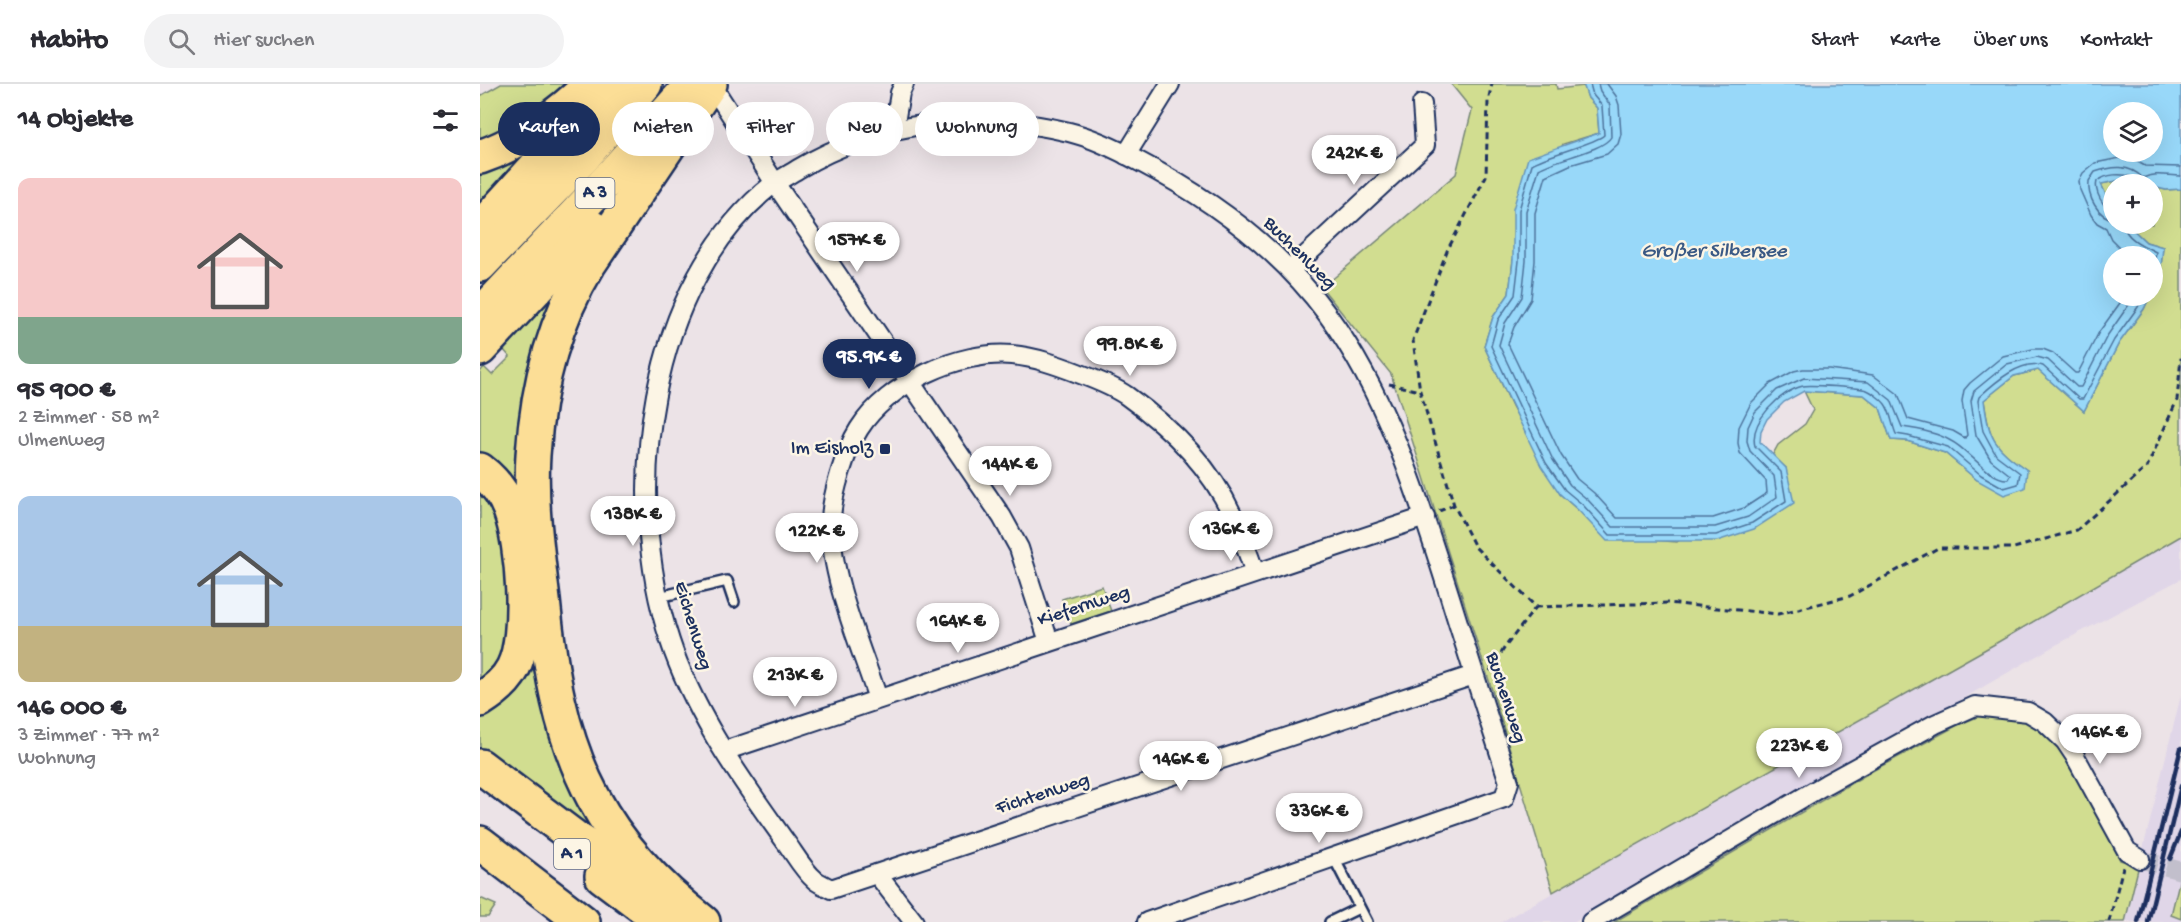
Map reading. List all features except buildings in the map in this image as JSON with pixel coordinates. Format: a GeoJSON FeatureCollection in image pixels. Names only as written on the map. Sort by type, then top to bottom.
{"type":"FeatureCollection","features":[{"type":"Feature","properties":{"kind":"highway"},"geometry":{"type":"LineString","coordinates":[[480,157],[525,136],[570,104],[591,84]]}},
{"type":"Feature","properties":{"kind":"highway"},"geometry":{"type":"LineString","coordinates":[[480,228],[612,84]]}},
{"type":"Feature","properties":{"kind":"highway","name":"A 3"},"geometry":{"type":"LineString","coordinates":[[480,265],[581,160],[645,84]]}},
{"type":"Feature","properties":{"kind":"highway"},"geometry":{"type":"LineString","coordinates":[[685,102],[710,84]]}},
{"type":"Feature","properties":{"kind":"highway","name":"A 3"},"geometry":{"type":"LineString","coordinates":[[480,315],[632,156]]}},
{"type":"Feature","properties":{"kind":"highway"},"geometry":{"type":"LineString","coordinates":[[480,349],[565,261],[644,156]]}},
{"type":"Feature","properties":{"kind":"highway"},"geometry":{"type":"LineString","coordinates":[[653,156],[575,289],[560,323],[549,359],[540,404],[533,454],[534,508],[546,631],[556,695],[568,739],[592,796],[669,911]]}},
{"type":"Feature","properties":{"kind":"highway"},"geometry":{"type":"LineString","coordinates":[[480,470],[499,489],[512,518],[524,611],[521,642],[513,668],[499,686],[480,700]]}},
{"type":"Feature","properties":{"kind":"highway"},"geometry":{"type":"LineString","coordinates":[[480,766],[574,837],[641,881],[669,911],[703,922]]}},
{"type":"Feature","properties":{"kind":"highway","name":"A 1"},"geometry":{"type":"LineString","coordinates":[[480,787],[669,911]]}},
{"type":"Feature","properties":{"kind":"highway","name":"A 1"},"geometry":{"type":"LineString","coordinates":[[480,843],[582,922]]}},
{"type":"Feature","properties":{"kind":"highway"},"geometry":{"type":"LineString","coordinates":[[480,861],[497,874],[549,896]]}},
{"type":"Feature","properties":{"kind":"street"},"geometry":{"type":"LineString","coordinates":[[710,84],[909,383],[1002,517],[1019,548],[1049,642]]}},
{"type":"Feature","properties":{"kind":"street"},"geometry":{"type":"LineString","coordinates":[[898,102],[904,84]]}},
{"type":"Feature","properties":{"kind":"street"},"geometry":{"type":"LineString","coordinates":[[1126,155],[1170,84]]}},
{"type":"Feature","properties":{"kind":"street"},"geometry":{"type":"LineString","coordinates":[[1290,270],[1425,145],[1422,104]]}},
{"type":"Feature","properties":{"kind":"street","name":"Buchenweg"},"geometry":{"type":"LineString","coordinates":[[903,127],[934,122],[976,121],[1021,124],[1071,132],[1126,155],[1182,184],[1233,220],[1290,270],[1326,312],[1370,383],[1397,443],[1425,517],[1509,782],[1504,798],[1334,858]]}},
{"type":"Feature","properties":{"kind":"street","name":"Buchenweg"},"geometry":{"type":"LineString","coordinates":[[775,183],[826,154]]}},
{"type":"Feature","properties":{"kind":"street","name":"Eichenweg"},"geometry":{"type":"LineString","coordinates":[[775,183],[739,217],[715,247],[690,291],[668,346],[654,403],[648,461],[648,524],[659,597],[668,636],[682,677],[724,751],[812,878],[831,889]]}},
{"type":"Feature","properties":{"kind":"street"},"geometry":{"type":"LineString","coordinates":[[878,699],[836,573],[831,519],[846,456],[858,429],[881,403],[909,383],[940,368],[972,357],[1011,355],[1053,364],[1093,379],[1125,395],[1160,423],[1190,452],[1219,490],[1232,514],[1256,573]]}},
{"type":"Feature","properties":{"kind":"street","name":"Kiefernweg"},"geometry":{"type":"LineString","coordinates":[[724,751],[1425,517]]}},
{"type":"Feature","properties":{"kind":"street","name":"Fichtenweg"},"geometry":{"type":"LineString","coordinates":[[831,889],[1474,675]]}},
{"type":"Feature","properties":{"kind":"street"},"geometry":{"type":"LineString","coordinates":[[1591,922],[1826,784],[1935,724],[1976,706],[2028,712],[2045,722],[2065,741],[2134,855]]}},
{"type":"Feature","properties":{"kind":"street"},"geometry":{"type":"LineString","coordinates":[[1147,922],[1334,858]]}},
{"type":"Feature","properties":{"kind":"street"},"geometry":{"type":"LineString","coordinates":[[877,874],[914,922]]}},
{"type":"Feature","properties":{"kind":"lane"},"geometry":{"type":"LineString","coordinates":[[659,597],[727,581],[734,602]]}},
{"type":"Feature","properties":{"kind":"lane"},"geometry":{"type":"LineString","coordinates":[[1334,858],[1366,922]]}},
{"type":"Feature","properties":{"kind":"lane"},"geometry":{"type":"LineString","coordinates":[[1330,922],[1359,908]]}},
{"type":"Feature","properties":{"kind":"path"},"geometry":{"type":"LineString","coordinates":[[1492,84],[1488,101],[1486,176],[1447,251],[1413,340],[1420,391],[1454,505],[1475,547],[1536,607],[1667,603],[1778,614],[1850,596],[1938,548],[2014,548],[2077,530],[2147,467],[2177,399],[2181,358]]}},
{"type":"Feature","properties":{"kind":"path"},"geometry":{"type":"LineString","coordinates":[[1370,383],[1390,384],[1420,391]]}},
{"type":"Feature","properties":{"kind":"path"},"geometry":{"type":"LineString","coordinates":[[1474,675],[1491,670],[1505,647],[1536,607]]}},
{"type":"Feature","properties":{"kind":"path"},"geometry":{"type":"LineString","coordinates":[[2109,922],[2134,855]]}},
{"type":"Feature","properties":{"kind":"shaded area"},"geometry":{"type":"Polygon","coordinates":[[[2181,536],[2181,579],[2054,646],[1575,922],[1501,922],[1993,645],[2181,536]]]}},
{"type":"Feature","properties":{"kind":"shaded area"},"geometry":{"type":"Polygon","coordinates":[[[2181,695],[2181,874],[2171,915],[2181,919],[2181,922],[2125,922],[2181,695]]]}},
{"type":"Feature","properties":{"kind":"green space"},"geometry":{"type":"Polygon","coordinates":[[[501,84],[575,84],[549,102],[498,102],[498,132],[480,140],[480,96],[501,84]]]}},
{"type":"Feature","properties":{"kind":"green space"},"geometry":{"type":"Polygon","coordinates":[[[1451,84],[1556,84],[1557,89],[1584,86],[1588,98],[1597,108],[1599,133],[1563,144],[1513,260],[1509,294],[1493,317],[1484,346],[1512,406],[1560,494],[1578,510],[1652,540],[1677,542],[1786,468],[1772,456],[1778,445],[1805,424],[1813,410],[1804,391],[1864,395],[1880,408],[1891,440],[1907,441],[1945,453],[1977,480],[2027,470],[2007,455],[1995,441],[1988,425],[1984,400],[2014,376],[2038,370],[2084,411],[2119,343],[2145,306],[2163,306],[2163,246],[2146,242],[2138,234],[2163,234],[2163,189],[2181,189],[2181,536],[1993,645],[1553,892],[1492,690],[1391,374],[1322,288],[1456,174],[1472,110],[1451,84]]]}},
{"type":"Feature","properties":{"kind":"green space"},"geometry":{"type":"Polygon","coordinates":[[[510,156],[530,156],[480,209],[480,167],[510,156]]]}},
{"type":"Feature","properties":{"kind":"green space"},"geometry":{"type":"Polygon","coordinates":[[[559,289],[531,555],[613,847],[480,751],[480,708],[531,626],[480,461],[480,372],[484,367],[492,375],[510,357],[503,349],[559,289]]]}},
{"type":"Feature","properties":{"kind":"green space"},"geometry":{"type":"Polygon","coordinates":[[[480,487],[500,512],[510,625],[498,669],[480,683],[480,487]]]}},
{"type":"Feature","properties":{"kind":"green space"},"geometry":{"type":"Polygon","coordinates":[[[1102,586],[1111,611],[1071,624],[1062,599],[1102,586]]]}},
{"type":"Feature","properties":{"kind":"green space"},"geometry":{"type":"Polygon","coordinates":[[[1984,714],[2012,717],[2032,723],[2051,739],[2085,789],[2120,860],[2139,865],[2125,922],[1614,922],[1874,770],[1956,726],[1984,714]]]}},
{"type":"Feature","properties":{"kind":"green space"},"geometry":{"type":"Polygon","coordinates":[[[2181,874],[2181,919],[2171,915],[2181,874]]]}},
{"type":"Feature","properties":{"kind":"green space"},"geometry":{"type":"Polygon","coordinates":[[[480,898],[496,905],[488,917],[480,917],[480,898]]]}},
{"type":"Feature","properties":{"kind":"water","name":"Großer Silbersee"},"geometry":{"type":"Polygon","coordinates":[[[1583,84],[2181,84],[2181,189],[2163,189],[2163,174],[2103,174],[2103,184],[2101,184],[2103,188],[2103,234],[2138,234],[2146,242],[2160,246],[2103,246],[2103,306],[2145,306],[2119,343],[2084,411],[2038,370],[2014,376],[1984,400],[1988,425],[1995,441],[2007,455],[2027,470],[2025,488],[2004,495],[1977,480],[1945,453],[1907,441],[1891,440],[1880,408],[1864,395],[1804,391],[1784,402],[1767,419],[1761,431],[1760,442],[1786,468],[1794,503],[1754,529],[1717,541],[1607,541],[1560,494],[1541,466],[1484,346],[1493,317],[1509,294],[1513,260],[1513,209],[1528,158],[1599,133],[1597,108],[1588,98],[1583,84]]]}},
{"type":"Feature","properties":{"kind":"tunnel"},"geometry":{"type":"LineString","coordinates":[[2140,859],[2181,871]]}},
{"type":"Feature","properties":{"kind":"railway"},"geometry":{"type":"LineString","coordinates":[[2138,922],[2181,748]]}},
{"type":"Feature","properties":{"kind":"railway"},"geometry":{"type":"LineString","coordinates":[[2148,922],[2181,786]]}},
{"type":"Feature","properties":{"kind":"railway"},"geometry":{"type":"LineString","coordinates":[[2170,859],[2181,832]]}},
{"type":"Feature","properties":{"kind":"place","name":"Im Eisholz"},"geometry":{"type":"Point","coordinates":[885,449]}}]}
